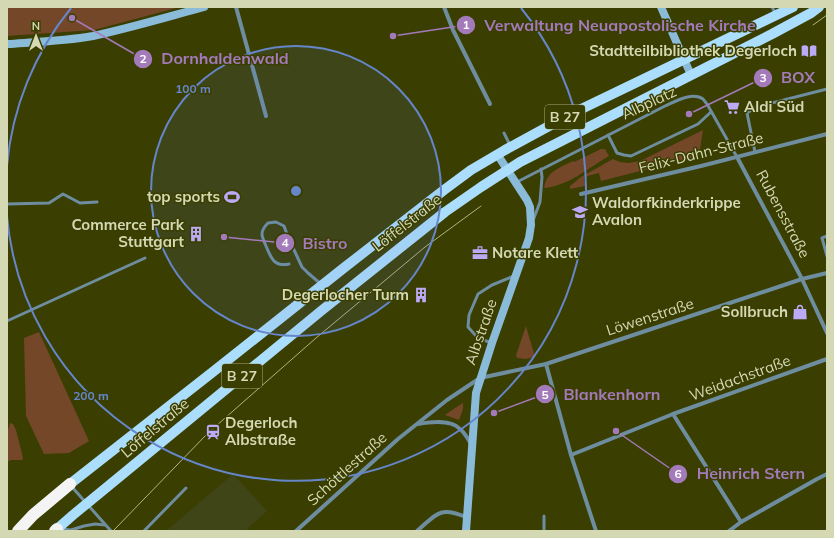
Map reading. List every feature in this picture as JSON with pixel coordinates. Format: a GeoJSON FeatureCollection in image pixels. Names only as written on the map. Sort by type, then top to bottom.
{"type":"FeatureCollection","features":[{"type":"Feature","properties":{"kind":"highway"},"geometry":{"type":"LineString","coordinates":[[18,531],[33,515],[70,484]]}},
{"type":"Feature","properties":{"kind":"main road","name":"Löffelstraße"},"geometry":{"type":"LineString","coordinates":[[70,484],[322,285],[471,170],[511,146],[573,113],[684,59],[774,11],[793,7]]}},
{"type":"Feature","properties":{"kind":"main road","name":"Löffelstraße"},"geometry":{"type":"LineString","coordinates":[[56,530],[334,300],[445,212],[520,162],[772,34],[811,13],[819,7]]}},
{"type":"Feature","properties":{"kind":"street"},"geometry":{"type":"LineString","coordinates":[[7,44],[92,36],[145,24],[204,7]]}},
{"type":"Feature","properties":{"kind":"street"},"geometry":{"type":"LineString","coordinates":[[236,7],[266,116]]}},
{"type":"Feature","properties":{"kind":"street"},"geometry":{"type":"LineString","coordinates":[[444,7],[453,30],[490,104]]}},
{"type":"Feature","properties":{"kind":"street"},"geometry":{"type":"LineString","coordinates":[[661,7],[692,75]]}},
{"type":"Feature","properties":{"kind":"street","name":"Felix-Dahn-Straße"},"geometry":{"type":"LineString","coordinates":[[581,194],[701,166],[827,134]]}},
{"type":"Feature","properties":{"kind":"street","name":"Albstraße"},"geometry":{"type":"LineString","coordinates":[[466,531],[476,393],[527,245],[531,226],[530,207],[497,154]]}},
{"type":"Feature","properties":{"kind":"street","name":"Rubensstraße"},"geometry":{"type":"LineString","coordinates":[[737,157],[802,279],[827,332]]}},
{"type":"Feature","properties":{"kind":"street","name":"Löwenstraße"},"geometry":{"type":"LineString","coordinates":[[480,378],[546,364],[802,279],[827,274]]}},
{"type":"Feature","properties":{"kind":"street","name":"Weidachstraße"},"geometry":{"type":"LineString","coordinates":[[571,455],[673,414],[827,359]]}},
{"type":"Feature","properties":{"kind":"street"},"geometry":{"type":"LineString","coordinates":[[546,364],[571,455],[596,531]]}},
{"type":"Feature","properties":{"kind":"street","name":"Schöttlestraße"},"geometry":{"type":"LineString","coordinates":[[296,531],[398,439],[446,400],[480,378]]}},
{"type":"Feature","properties":{"kind":"street"},"geometry":{"type":"LineString","coordinates":[[673,414],[741,522]]}},
{"type":"Feature","properties":{"kind":"street","name":"Schöttlestraße"},"geometry":{"type":"LineString","coordinates":[[416,425],[435,421],[453,424],[460,428],[472,446]]}},
{"type":"Feature","properties":{"kind":"street"},"geometry":{"type":"LineString","coordinates":[[729,531],[741,522],[827,474]]}},
{"type":"Feature","properties":{"kind":"street"},"geometry":{"type":"LineString","coordinates":[[417,531],[436,514],[446,511],[467,517]]}},
{"type":"Feature","properties":{"kind":"lane"},"geometry":{"type":"LineString","coordinates":[[755,152],[747,113],[756,107],[827,89]]}},
{"type":"Feature","properties":{"kind":"lane","name":"Albplatz"},"geometry":{"type":"LineString","coordinates":[[516,183],[608,135],[682,98],[697,96],[702,98],[711,112],[698,124],[631,156],[617,153],[608,135]]}},
{"type":"Feature","properties":{"kind":"lane","name":"Rubensstraße"},"geometry":{"type":"LineString","coordinates":[[711,112],[737,157]]}},
{"type":"Feature","properties":{"kind":"lane"},"geometry":{"type":"LineString","coordinates":[[504,133],[511,146]]}},
{"type":"Feature","properties":{"kind":"lane"},"geometry":{"type":"LineString","coordinates":[[531,226],[540,202],[542,169]]}},
{"type":"Feature","properties":{"kind":"lane"},"geometry":{"type":"LineString","coordinates":[[7,204],[49,203],[64,194],[80,203],[97,202]]}},
{"type":"Feature","properties":{"kind":"lane"},"geometry":{"type":"LineString","coordinates":[[289,264],[282,266],[277,264],[271,258],[262,235],[263,228],[268,223],[276,222],[284,226],[302,266],[322,285],[334,300]]}},
{"type":"Feature","properties":{"kind":"lane"},"geometry":{"type":"LineString","coordinates":[[827,236],[822,238],[827,256]]}},
{"type":"Feature","properties":{"kind":"lane"},"geometry":{"type":"LineString","coordinates":[[7,321],[145,258]]}},
{"type":"Feature","properties":{"kind":"lane"},"geometry":{"type":"LineString","coordinates":[[492,343],[478,338],[468,327],[469,315],[478,294],[492,285],[516,275]]}},
{"type":"Feature","properties":{"kind":"lane"},"geometry":{"type":"LineString","coordinates":[[70,484],[111,531]]}},
{"type":"Feature","properties":{"kind":"lane"},"geometry":{"type":"LineString","coordinates":[[144,531],[186,488]]}},
{"type":"Feature","properties":{"kind":"lane"},"geometry":{"type":"LineString","coordinates":[[544,516],[544,531]]}},
{"type":"Feature","properties":{"kind":"lane"},"geometry":{"type":"LineString","coordinates":[[56,530],[71,530],[95,524],[105,525]]}},
{"type":"Feature","properties":{"kind":"shaded area"},"geometry":{"type":"Polygon","coordinates":[[[7,7],[180,7],[94,30],[7,36],[7,7]]]}},
{"type":"Feature","properties":{"kind":"shaded area"},"geometry":{"type":"Polygon","coordinates":[[[703,130],[699,156],[601,181],[599,173],[584,177],[585,186],[570,189],[570,186],[581,177],[613,159],[628,163],[640,161],[703,130]]]}},
{"type":"Feature","properties":{"kind":"shaded area"},"geometry":{"type":"Polygon","coordinates":[[[601,149],[605,149],[609,156],[578,176],[562,184],[544,188],[548,178],[558,168],[601,149]]]}},
{"type":"Feature","properties":{"kind":"shaded area"},"geometry":{"type":"Polygon","coordinates":[[[526,326],[535,357],[526,359],[517,358],[516,355],[526,326]]]}},
{"type":"Feature","properties":{"kind":"shaded area"},"geometry":{"type":"Polygon","coordinates":[[[39,332],[89,441],[69,453],[44,454],[26,416],[24,338],[39,332]]]}},
{"type":"Feature","properties":{"kind":"shaded area"},"geometry":{"type":"Polygon","coordinates":[[[463,403],[463,409],[459,420],[445,415],[455,408],[463,403]]]}},
{"type":"Feature","properties":{"kind":"shaded area"},"geometry":{"type":"Polygon","coordinates":[[[10,423],[13,424],[16,430],[23,458],[22,460],[11,460],[7,462],[7,433],[10,423]]]}},
{"type":"Feature","properties":{"kind":"shaded area"},"geometry":{"type":"Polygon","coordinates":[[[233,474],[267,511],[247,529],[248,531],[166,531],[233,474]]]}},
{"type":"Feature","properties":{"kind":"tram line"},"geometry":{"type":"LineString","coordinates":[[813,25],[827,15]]}},
{"type":"Feature","properties":{"kind":"tram line"},"geometry":{"type":"LineString","coordinates":[[113,531],[208,433],[316,338],[425,247],[481,206]]}},
{"type":"Feature","properties":{"kind":"place","name":"Dornhaldenwald"},"geometry":{"type":"Point","coordinates":[72,18]}},
{"type":"Feature","properties":{"kind":"place","name":"Verwaltung Neuapostolische Kirche"},"geometry":{"type":"Point","coordinates":[393,36]}},
{"type":"Feature","properties":{"kind":"place","name":"Stadtteilbibliothek Degerloch"},"geometry":{"type":"Point","coordinates":[809,51]}},
{"type":"Feature","properties":{"kind":"place","name":"Aldi Süd"},"geometry":{"type":"Point","coordinates":[732,107]}},
{"type":"Feature","properties":{"kind":"place","name":"BOX"},"geometry":{"type":"Point","coordinates":[689,114]}},
{"type":"Feature","properties":{"kind":"place","name":"top sports"},"geometry":{"type":"Point","coordinates":[232,197]}},
{"type":"Feature","properties":{"kind":"place","name":"Waldorfkinderkrippe Avalon"},"geometry":{"type":"Point","coordinates":[580,212]}},
{"type":"Feature","properties":{"kind":"place","name":"Commerce Park Stuttgart"},"geometry":{"type":"Point","coordinates":[196,234]}},
{"type":"Feature","properties":{"kind":"place","name":"Bistro"},"geometry":{"type":"Point","coordinates":[224,237]}},
{"type":"Feature","properties":{"kind":"place","name":"Notare Klett"},"geometry":{"type":"Point","coordinates":[480,253]}},
{"type":"Feature","properties":{"kind":"place","name":"Degerlocher Turm"},"geometry":{"type":"Point","coordinates":[421,295]}},
{"type":"Feature","properties":{"kind":"place","name":"Sollbruch"},"geometry":{"type":"Point","coordinates":[800,312]}},
{"type":"Feature","properties":{"kind":"place","name":"Blankenhorn"},"geometry":{"type":"Point","coordinates":[494,413]}},
{"type":"Feature","properties":{"kind":"place","name":"Heinrich Stern"},"geometry":{"type":"Point","coordinates":[616,431]}},
{"type":"Feature","properties":{"kind":"place","name":"Degerloch Albstraße"},"geometry":{"type":"Point","coordinates":[213,432]}}]}
